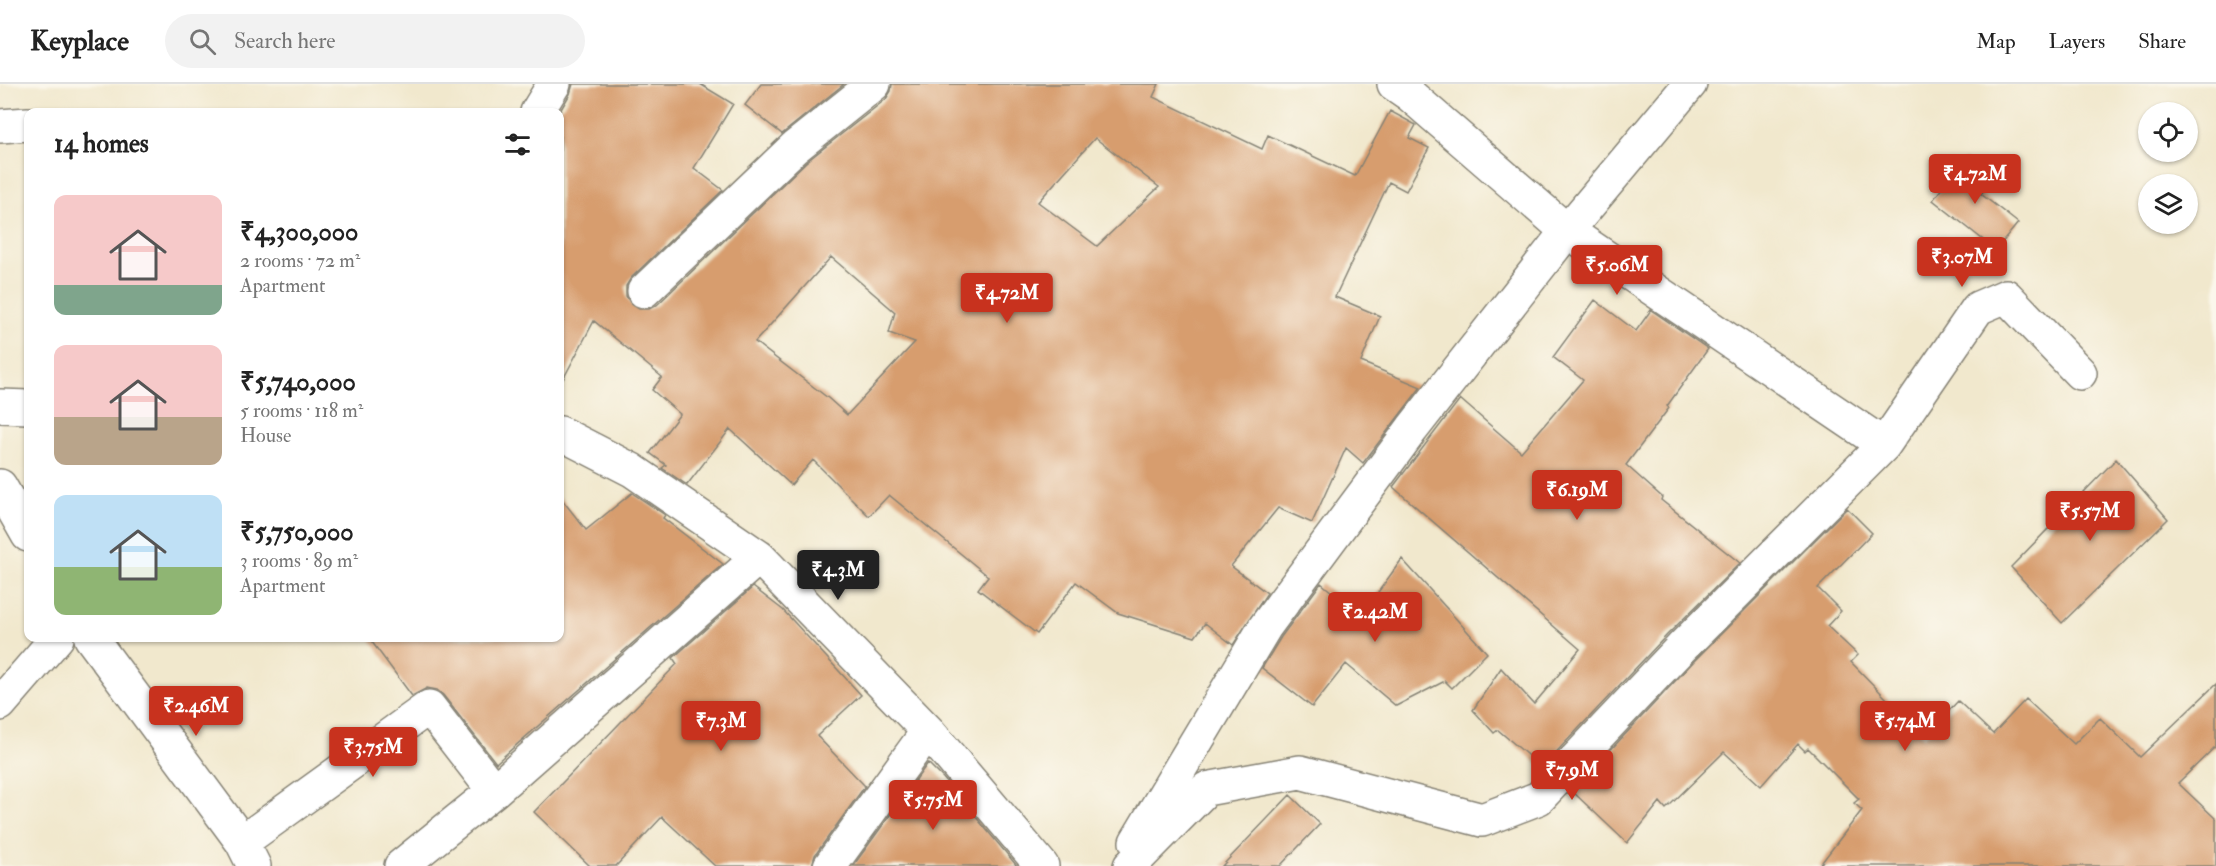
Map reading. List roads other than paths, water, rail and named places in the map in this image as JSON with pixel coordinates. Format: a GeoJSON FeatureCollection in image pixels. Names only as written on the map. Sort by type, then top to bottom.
{"type":"FeatureCollection","features":[{"type":"Feature","properties":{"kind":"street"},"geometry":{"type":"LineString","coordinates":[[539,108],[554,84]]}},
{"type":"Feature","properties":{"kind":"street"},"geometry":{"type":"LineString","coordinates":[[644,291],[794,148],[874,84]]}},
{"type":"Feature","properties":{"kind":"street"},"geometry":{"type":"LineString","coordinates":[[1394,84],[1567,231],[1884,446]]}},
{"type":"Feature","properties":{"kind":"street"},"geometry":{"type":"LineString","coordinates":[[1122,866],[1265,627],[1412,429],[1567,231],[1690,84]]}},
{"type":"Feature","properties":{"kind":"street"},"geometry":{"type":"LineString","coordinates":[[0,126],[24,124]]}},
{"type":"Feature","properties":{"kind":"street"},"geometry":{"type":"LineString","coordinates":[[1130,866],[1206,789],[1300,772],[1482,820],[1539,798],[1681,648],[1884,446],[1978,308],[2006,296],[2080,373]]}},
{"type":"Feature","properties":{"kind":"street"},"geometry":{"type":"LineString","coordinates":[[0,406],[24,407]]}},
{"type":"Feature","properties":{"kind":"street"},"geometry":{"type":"LineString","coordinates":[[564,435],[632,470],[759,557],[928,730],[1042,866]]}},
{"type":"Feature","properties":{"kind":"street"},"geometry":{"type":"LineString","coordinates":[[0,486],[24,529]]}},
{"type":"Feature","properties":{"kind":"street"},"geometry":{"type":"LineString","coordinates":[[417,861],[759,557]]}},
{"type":"Feature","properties":{"kind":"street"},"geometry":{"type":"LineString","coordinates":[[0,704],[54,642]]}},
{"type":"Feature","properties":{"kind":"street"},"geometry":{"type":"LineString","coordinates":[[93,642],[248,854],[429,707],[494,791]]}},
{"type":"Feature","properties":{"kind":"street"},"geometry":{"type":"LineString","coordinates":[[830,866],[928,730]]}}]}
